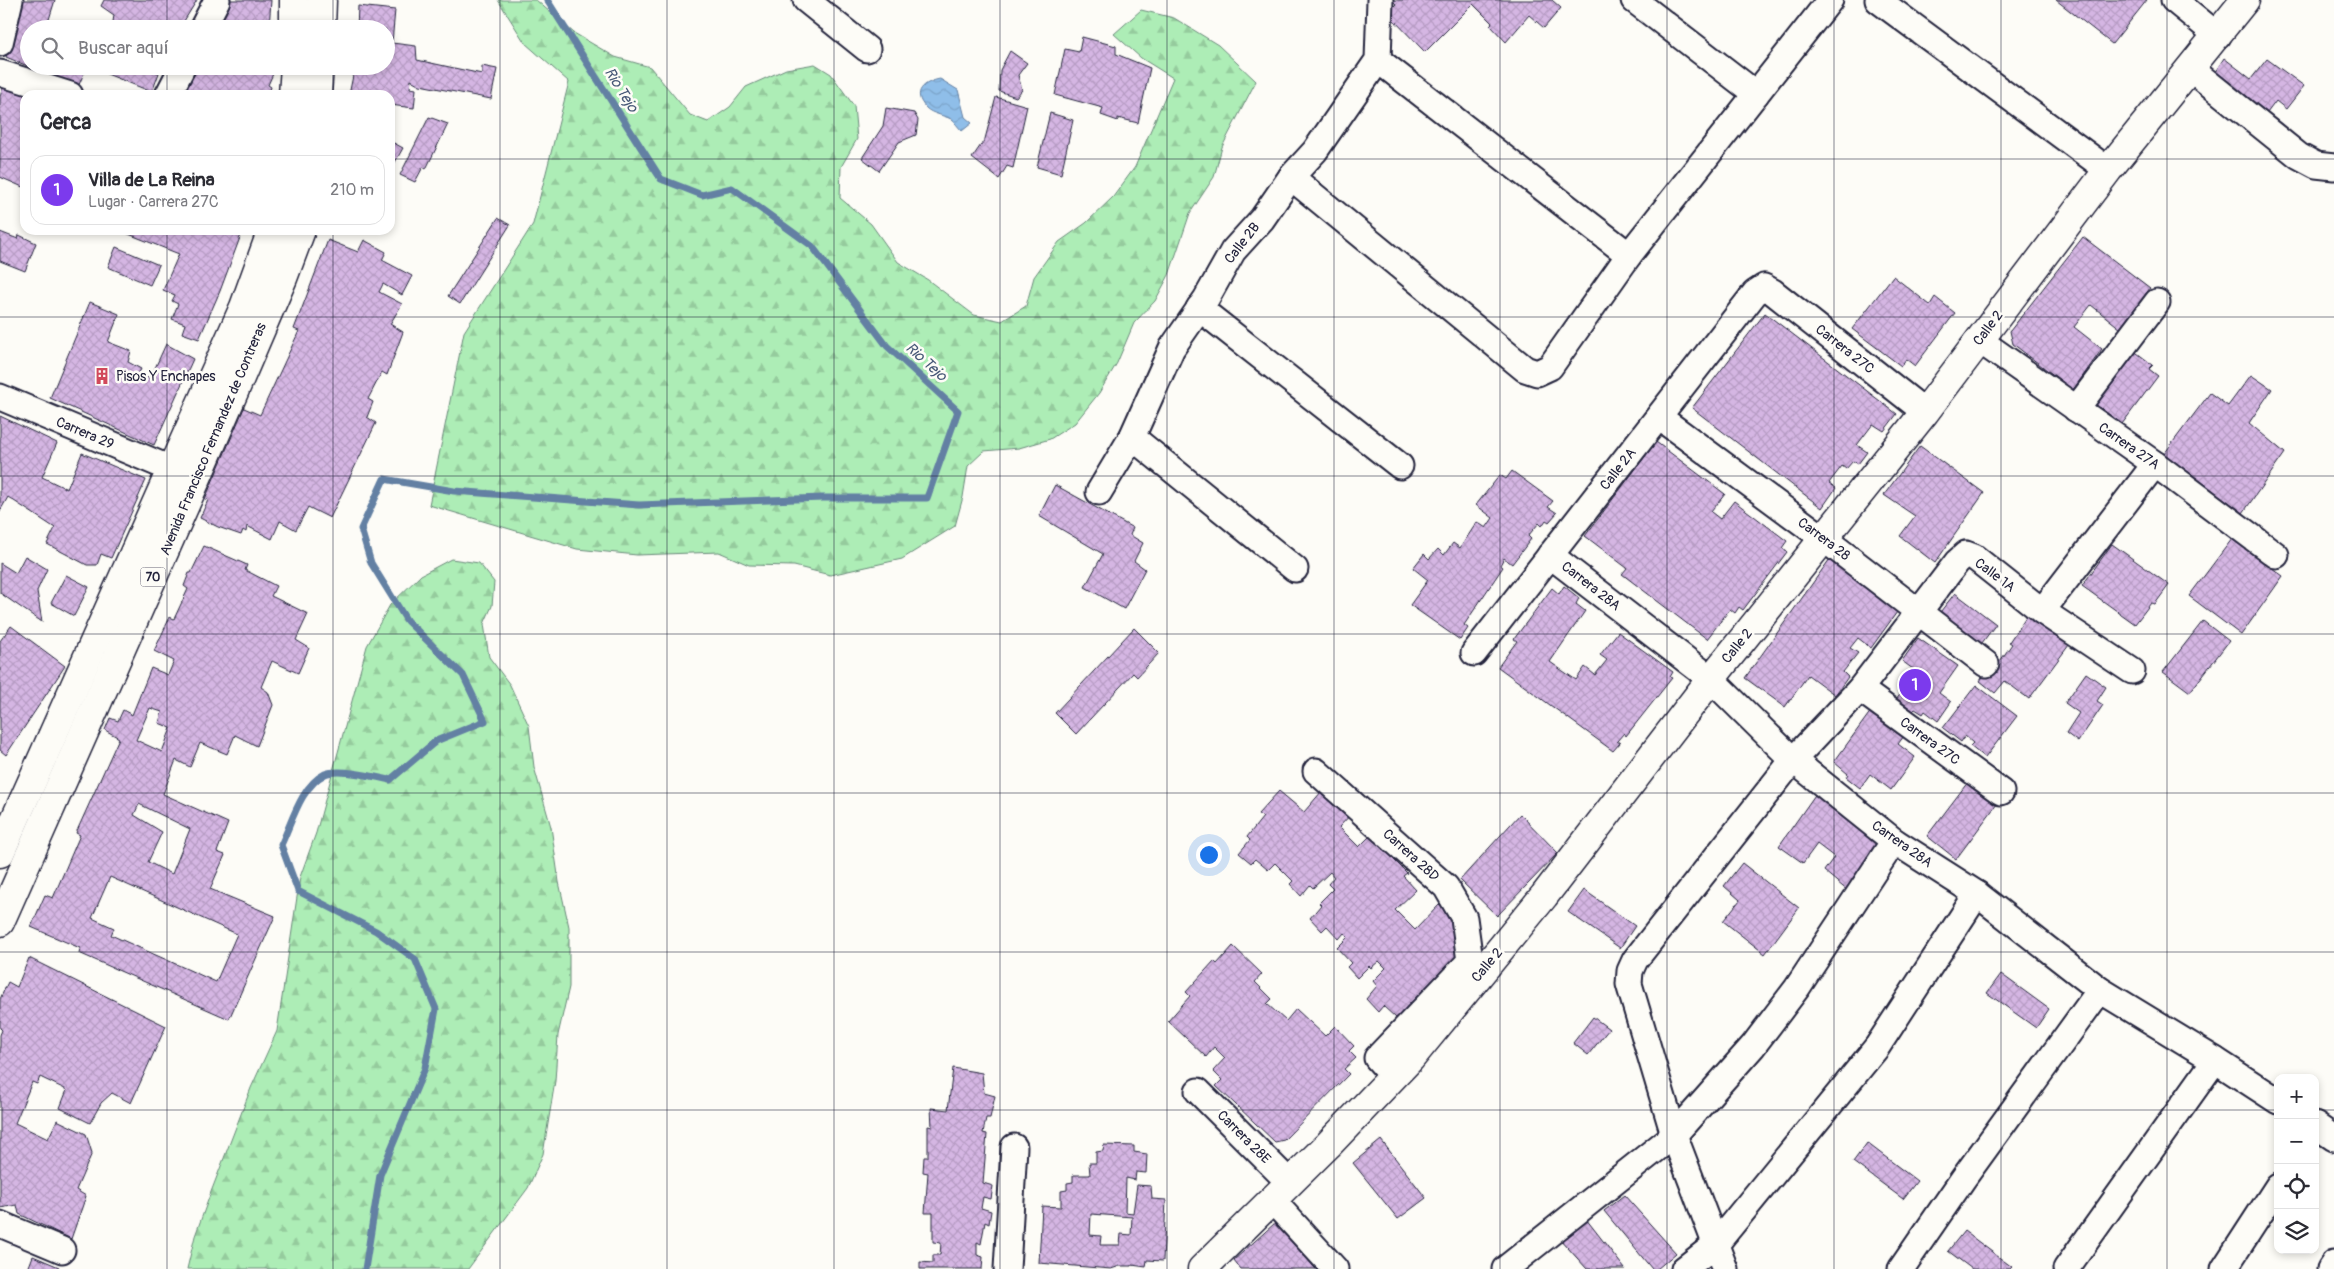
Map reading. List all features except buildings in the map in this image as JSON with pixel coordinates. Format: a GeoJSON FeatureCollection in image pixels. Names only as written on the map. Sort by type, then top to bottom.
{"type":"FeatureCollection","features":[{"type":"Feature","properties":{"kind":"street"},"geometry":{"type":"LineString","coordinates":[[0,42],[10,0]]}},
{"type":"Feature","properties":{"kind":"street"},"geometry":{"type":"LineString","coordinates":[[207,20],[217,0]]}},
{"type":"Feature","properties":{"kind":"street"},"geometry":{"type":"LineString","coordinates":[[294,0],[294,20]]}},
{"type":"Feature","properties":{"kind":"street"},"geometry":{"type":"LineString","coordinates":[[321,20],[322,0]]}},
{"type":"Feature","properties":{"kind":"street"},"geometry":{"type":"LineString","coordinates":[[806,0],[867,49]]}},
{"type":"Feature","properties":{"kind":"street"},"geometry":{"type":"LineString","coordinates":[[1380,0],[1378,60],[1629,255]]}},
{"type":"Feature","properties":{"kind":"street"},"geometry":{"type":"LineString","coordinates":[[1634,0],[1756,94]]}},
{"type":"Feature","properties":{"kind":"street"},"geometry":{"type":"LineString","coordinates":[[1291,177],[1525,369],[1537,373],[1550,367],[1629,255],[1830,0]]}},
{"type":"Feature","properties":{"kind":"street"},"geometry":{"type":"LineString","coordinates":[[1878,0],[2108,170]]}},
{"type":"Feature","properties":{"kind":"street"},"geometry":{"type":"LineString","coordinates":[[2174,0],[2218,36]]}},
{"type":"Feature","properties":{"kind":"street","name":"Calle 2"},"geometry":{"type":"LineString","coordinates":[[1202,1269],[1281,1191],[1544,896],[1711,679],[1926,412],[2108,170],[2218,36],[2245,0]]}},
{"type":"Feature","properties":{"kind":"street","name":"Calle 2B"},"geometry":{"type":"LineString","coordinates":[[1099,492],[1132,437],[1172,348],[1199,308],[1233,251],[1262,219],[1291,177],[1315,151],[1378,60]]}},
{"type":"Feature","properties":{"kind":"street"},"geometry":{"type":"LineString","coordinates":[[2191,69],[2299,156],[2316,165],[2334,167]]}},
{"type":"Feature","properties":{"kind":"street"},"geometry":{"type":"LineString","coordinates":[[0,73],[54,90]]}},
{"type":"Feature","properties":{"kind":"street"},"geometry":{"type":"LineString","coordinates":[[171,90],[178,75]]}},
{"type":"Feature","properties":{"kind":"street"},"geometry":{"type":"LineString","coordinates":[[293,90],[294,75]]}},
{"type":"Feature","properties":{"kind":"street"},"geometry":{"type":"LineString","coordinates":[[317,90],[318,75]]}},
{"type":"Feature","properties":{"kind":"street","name":"Avenida Francisco Fernandez de Contreras"},"geometry":{"type":"LineString","coordinates":[[0,853],[244,307],[270,235]]}},
{"type":"Feature","properties":{"kind":"street","name":"Avenida Francisco Fernandez de Contreras"},"geometry":{"type":"LineString","coordinates":[[0,922],[196,480],[283,278],[299,235]]}},
{"type":"Feature","properties":{"kind":"street","name":"Carrera 27C"},"geometry":{"type":"LineString","coordinates":[[1764,287],[1773,292],[1926,412]]}},
{"type":"Feature","properties":{"kind":"street","name":"Calle 2A"},"geometry":{"type":"LineString","coordinates":[[1474,653],[1755,293],[1764,287]]}},
{"type":"Feature","properties":{"kind":"street"},"geometry":{"type":"LineString","coordinates":[[2076,409],[2157,302]]}},
{"type":"Feature","properties":{"kind":"street"},"geometry":{"type":"LineString","coordinates":[[1199,308],[1400,466]]}},
{"type":"Feature","properties":{"kind":"street","name":"Carrera 27A"},"geometry":{"type":"LineString","coordinates":[[1979,340],[2155,464],[2276,555]]}},
{"type":"Feature","properties":{"kind":"street","name":"Carrera 29"},"geometry":{"type":"LineString","coordinates":[[0,397],[171,469]]}},
{"type":"Feature","properties":{"kind":"street","name":"Carrera 28"},"geometry":{"type":"LineString","coordinates":[[1659,417],[1823,538],[1986,664]]}},
{"type":"Feature","properties":{"kind":"street"},"geometry":{"type":"LineString","coordinates":[[1132,437],[1295,569]]}},
{"type":"Feature","properties":{"kind":"street"},"geometry":{"type":"LineString","coordinates":[[2132,671],[2042,611],[2155,464]]}},
{"type":"Feature","properties":{"kind":"street","name":"Calle 1A"},"geometry":{"type":"LineString","coordinates":[[1725,1269],[1674,1135],[1629,984],[1630,972],[1635,960],[1793,760],[1860,689],[1957,562],[1966,554],[1974,558],[2042,611]]}},
{"type":"Feature","properties":{"kind":"street","name":"Carrera 28A"},"geometry":{"type":"LineString","coordinates":[[1550,555],[1711,679],[1793,760],[1894,841],[1977,894],[2100,990],[2274,1098]]}},
{"type":"Feature","properties":{"kind":"street","name":"Carrera 27C"},"geometry":{"type":"LineString","coordinates":[[1860,689],[2001,792]]}},
{"type":"Feature","properties":{"kind":"street","name":"Carrera 28D"},"geometry":{"type":"LineString","coordinates":[[1316,771],[1446,887],[1464,918],[1470,961],[1400,1058]]}},
{"type":"Feature","properties":{"kind":"street"},"geometry":{"type":"LineString","coordinates":[[1506,1269],[1674,1135],[1753,1046],[1797,988],[1894,841]]}},
{"type":"Feature","properties":{"kind":"street"},"geometry":{"type":"LineString","coordinates":[[1684,1269],[1716,1244],[1877,1047],[1977,894]]}},
{"type":"Feature","properties":{"kind":"street"},"geometry":{"type":"LineString","coordinates":[[1901,1269],[1963,1179],[2100,990]]}},
{"type":"Feature","properties":{"kind":"street"},"geometry":{"type":"LineString","coordinates":[[2066,1269],[2215,1060]]}},
{"type":"Feature","properties":{"kind":"street","name":"Carrera 28E"},"geometry":{"type":"LineString","coordinates":[[1198,1091],[1281,1191],[1335,1269]]}},
{"type":"Feature","properties":{"kind":"street"},"geometry":{"type":"LineString","coordinates":[[1007,1269],[1014,1147]]}},
{"type":"Feature","properties":{"kind":"street"},"geometry":{"type":"LineString","coordinates":[[2224,1269],[2274,1192]]}},
{"type":"Feature","properties":{"kind":"street"},"geometry":{"type":"LineString","coordinates":[[0,1224],[62,1250]]}},
{"type":"Feature","properties":{"kind":"street"},"geometry":{"type":"LineString","coordinates":[[2330,1269],[2334,1263]]}},
{"type":"Feature","properties":{"kind":"green space"},"geometry":{"type":"Polygon","coordinates":[[[498,0],[536,0],[574,33],[615,57],[650,67],[690,115],[708,122],[730,107],[746,87],[786,69],[815,64],[831,74],[854,106],[857,139],[841,167],[840,198],[871,224],[898,262],[928,280],[974,315],[1002,321],[1026,306],[1034,277],[1059,242],[1086,223],[1113,197],[1135,167],[1173,78],[1141,58],[1114,34],[1141,10],[1174,18],[1218,45],[1256,81],[1222,147],[1214,177],[1190,213],[1169,275],[1155,301],[1134,323],[1117,363],[1099,393],[1075,423],[1050,439],[1019,448],[984,451],[968,466],[963,497],[955,526],[902,559],[830,575],[794,566],[749,565],[719,552],[637,555],[577,549],[429,505],[464,332],[533,224],[569,82],[525,43],[498,0]]]}},
{"type":"Feature","properties":{"kind":"green space"},"geometry":{"type":"Polygon","coordinates":[[[451,559],[479,563],[494,582],[492,606],[484,624],[489,657],[510,685],[529,726],[534,767],[551,827],[559,882],[569,927],[569,987],[558,1035],[555,1081],[543,1154],[528,1188],[468,1269],[187,1269],[195,1236],[211,1192],[251,1088],[277,1031],[300,877],[316,833],[367,646],[390,605],[421,575],[451,559]]]}},
{"type":"Feature","properties":{"kind":"water"},"geometry":{"type":"Polygon","coordinates":[[[940,79],[958,90],[965,117],[972,123],[962,131],[951,119],[931,112],[922,102],[920,97],[921,89],[934,80],[940,79]]]}},
{"type":"Feature","properties":{"kind":"waterway","name":"Rio Tejo"},"geometry":{"type":"LineString","coordinates":[[365,1269],[380,1175],[425,1068],[436,1009],[415,959],[376,931],[298,891],[281,845],[303,796],[325,774],[348,772],[390,780],[436,741],[485,721],[463,675],[407,621],[371,563],[361,529],[384,479],[454,491],[639,505],[823,498],[927,498],[958,411],[887,346],[812,246],[732,188],[702,195],[661,179],[547,0]]}},
{"type":"Feature","properties":{"kind":"place","name":"Pisos Y Enchapes"},"geometry":{"type":"Point","coordinates":[102,376]}},
{"type":"Feature","properties":{"kind":"place","name":"Villa de La Reina"},"geometry":{"type":"Point","coordinates":[1915,685]}}]}
